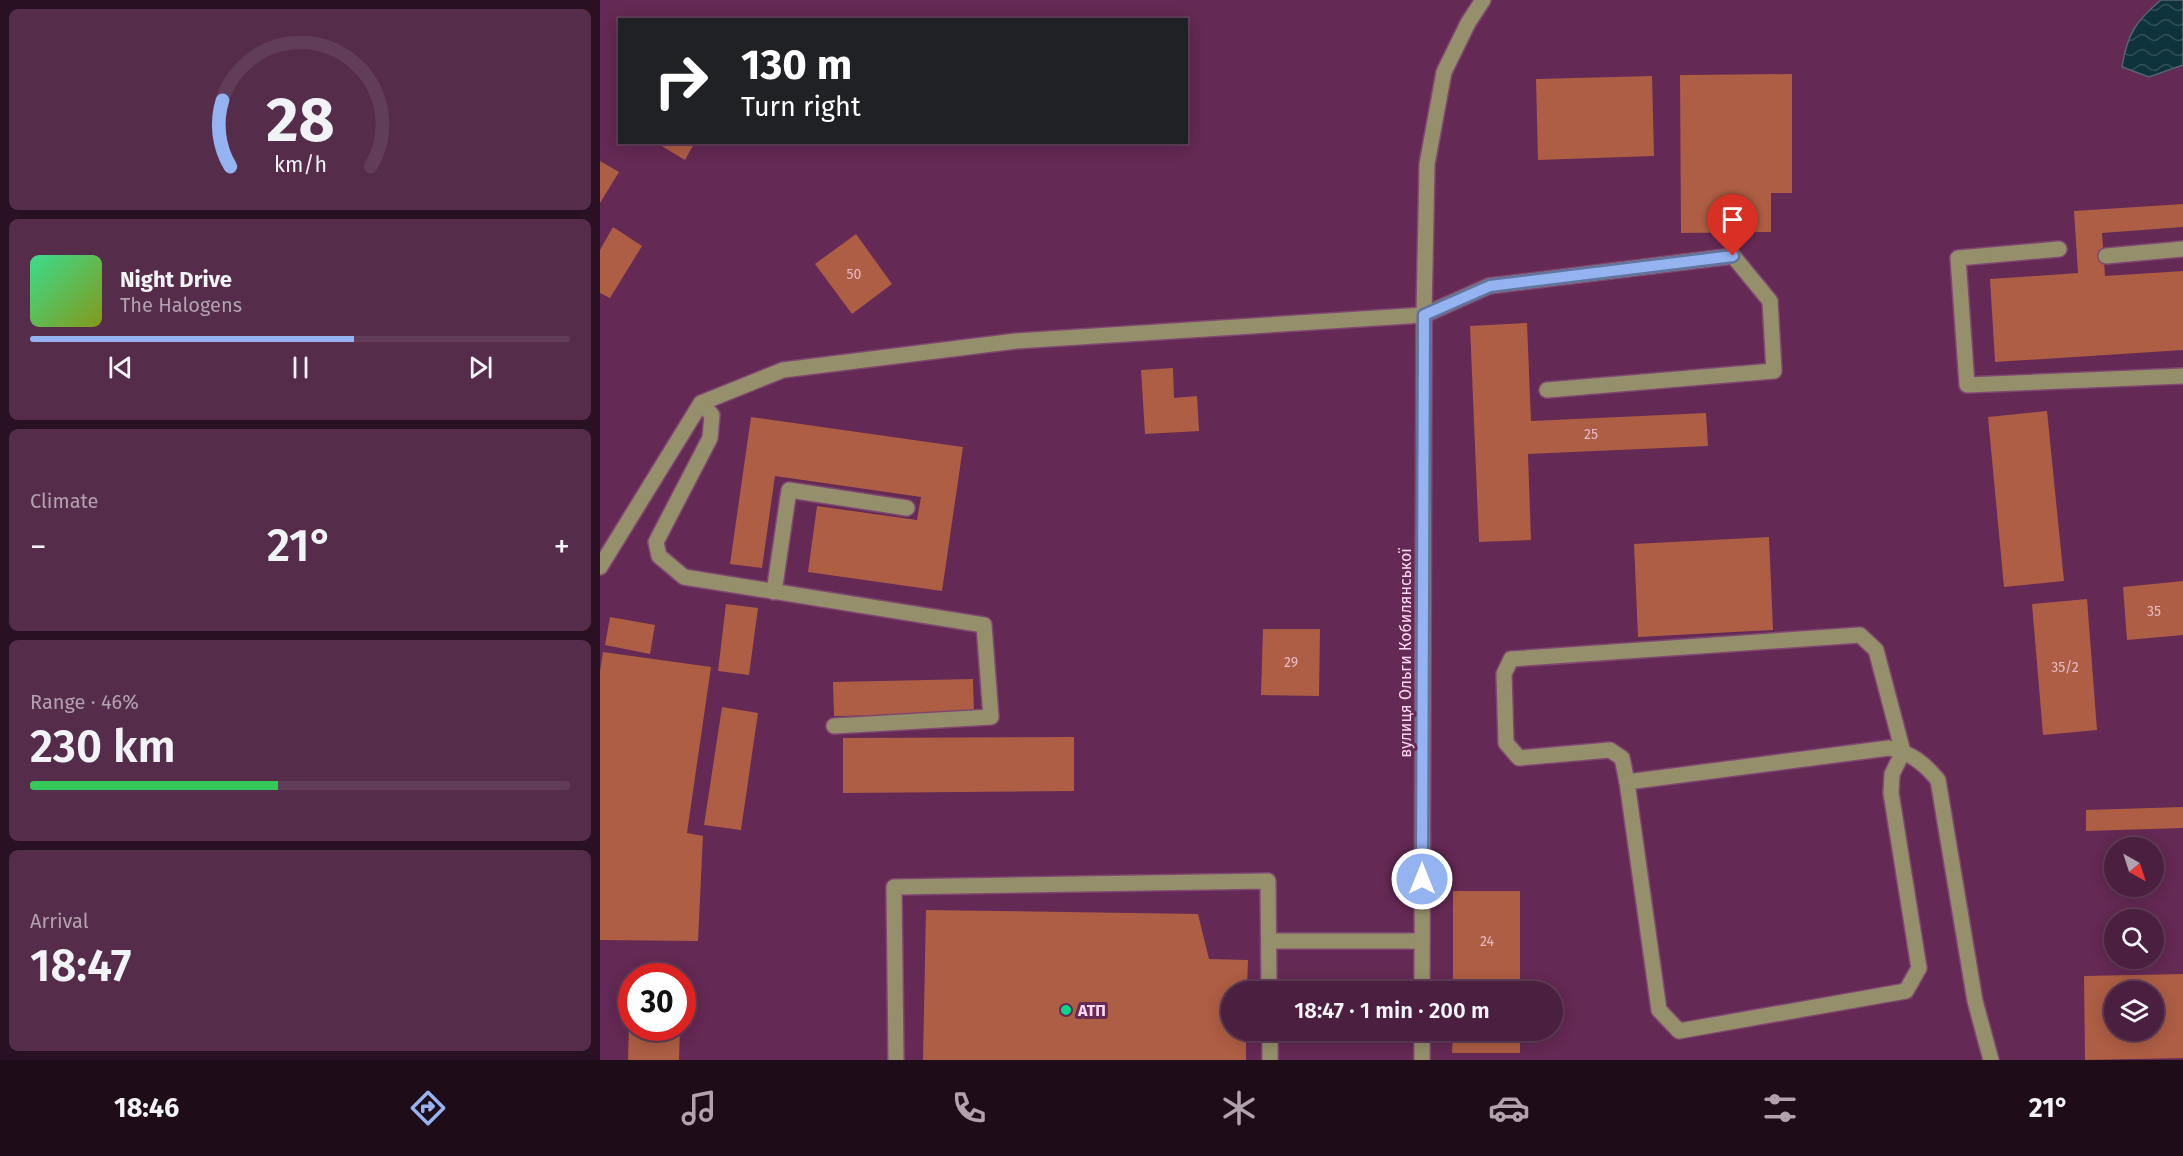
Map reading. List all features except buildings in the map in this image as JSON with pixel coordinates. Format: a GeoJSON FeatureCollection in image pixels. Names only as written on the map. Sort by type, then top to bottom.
{"type":"FeatureCollection","features":[{"type":"Feature","properties":{"kind":"street","name":"вулиця Ольги Кобилянської"},"geometry":{"type":"LineString","coordinates":[[1422,981],[1424,315],[1427,164],[1444,72],[1467,23],[1483,0]]}},
{"type":"Feature","properties":{"kind":"street"},"geometry":{"type":"LineString","coordinates":[[2058,249],[1958,258],[1967,385],[2183,376]]}},
{"type":"Feature","properties":{"kind":"street"},"geometry":{"type":"LineString","coordinates":[[2106,256],[2183,249]]}},
{"type":"Feature","properties":{"kind":"street"},"geometry":{"type":"LineString","coordinates":[[600,567],[701,403],[783,370],[1016,341],[1424,315],[1490,286],[1733,256],[1770,301],[1773,371],[1547,390]]}},
{"type":"Feature","properties":{"kind":"street"},"geometry":{"type":"LineString","coordinates":[[701,403],[712,415],[710,438],[656,542],[659,556],[684,577],[984,625],[991,717],[834,726]]}},
{"type":"Feature","properties":{"kind":"street"},"geometry":{"type":"LineString","coordinates":[[774,592],[789,490],[907,508]]}},
{"type":"Feature","properties":{"kind":"street"},"geometry":{"type":"LineString","coordinates":[[1860,635],[1876,650],[1903,752],[1892,774],[1891,793],[1918,968],[1906,991],[1679,1031],[1659,1010],[1622,758],[1610,750],[1519,758],[1506,743],[1504,675],[1511,659],[1860,635]]}},
{"type":"Feature","properties":{"kind":"street"},"geometry":{"type":"LineString","coordinates":[[1627,782],[1889,748],[1903,752],[1924,763],[1938,780],[1975,1001],[1991,1060]]}},
{"type":"Feature","properties":{"kind":"street"},"geometry":{"type":"LineString","coordinates":[[896,1060],[894,887],[1268,881],[1269,981]]}},
{"type":"Feature","properties":{"kind":"street"},"geometry":{"type":"LineString","coordinates":[[1269,941],[1422,941]]}},
{"type":"Feature","properties":{"kind":"street"},"geometry":{"type":"LineString","coordinates":[[1270,1041],[1270,1060]]}},
{"type":"Feature","properties":{"kind":"street"},"geometry":{"type":"LineString","coordinates":[[1422,1041],[1422,1060]]}},
{"type":"Feature","properties":{"kind":"water"},"geometry":{"type":"Polygon","coordinates":[[[2161,0],[2183,0],[2183,65],[2149,77],[2122,67],[2134,29],[2161,0]]]}},
{"type":"Feature","properties":{"kind":"place","name":"АТП"},"geometry":{"type":"Point","coordinates":[1066,1010]}},
{"type":"Feature","properties":{"kind":"route"},"geometry":{"type":"LineString","coordinates":[[1422,879],[1424,315],[1490,286],[1733,256]]}}]}
